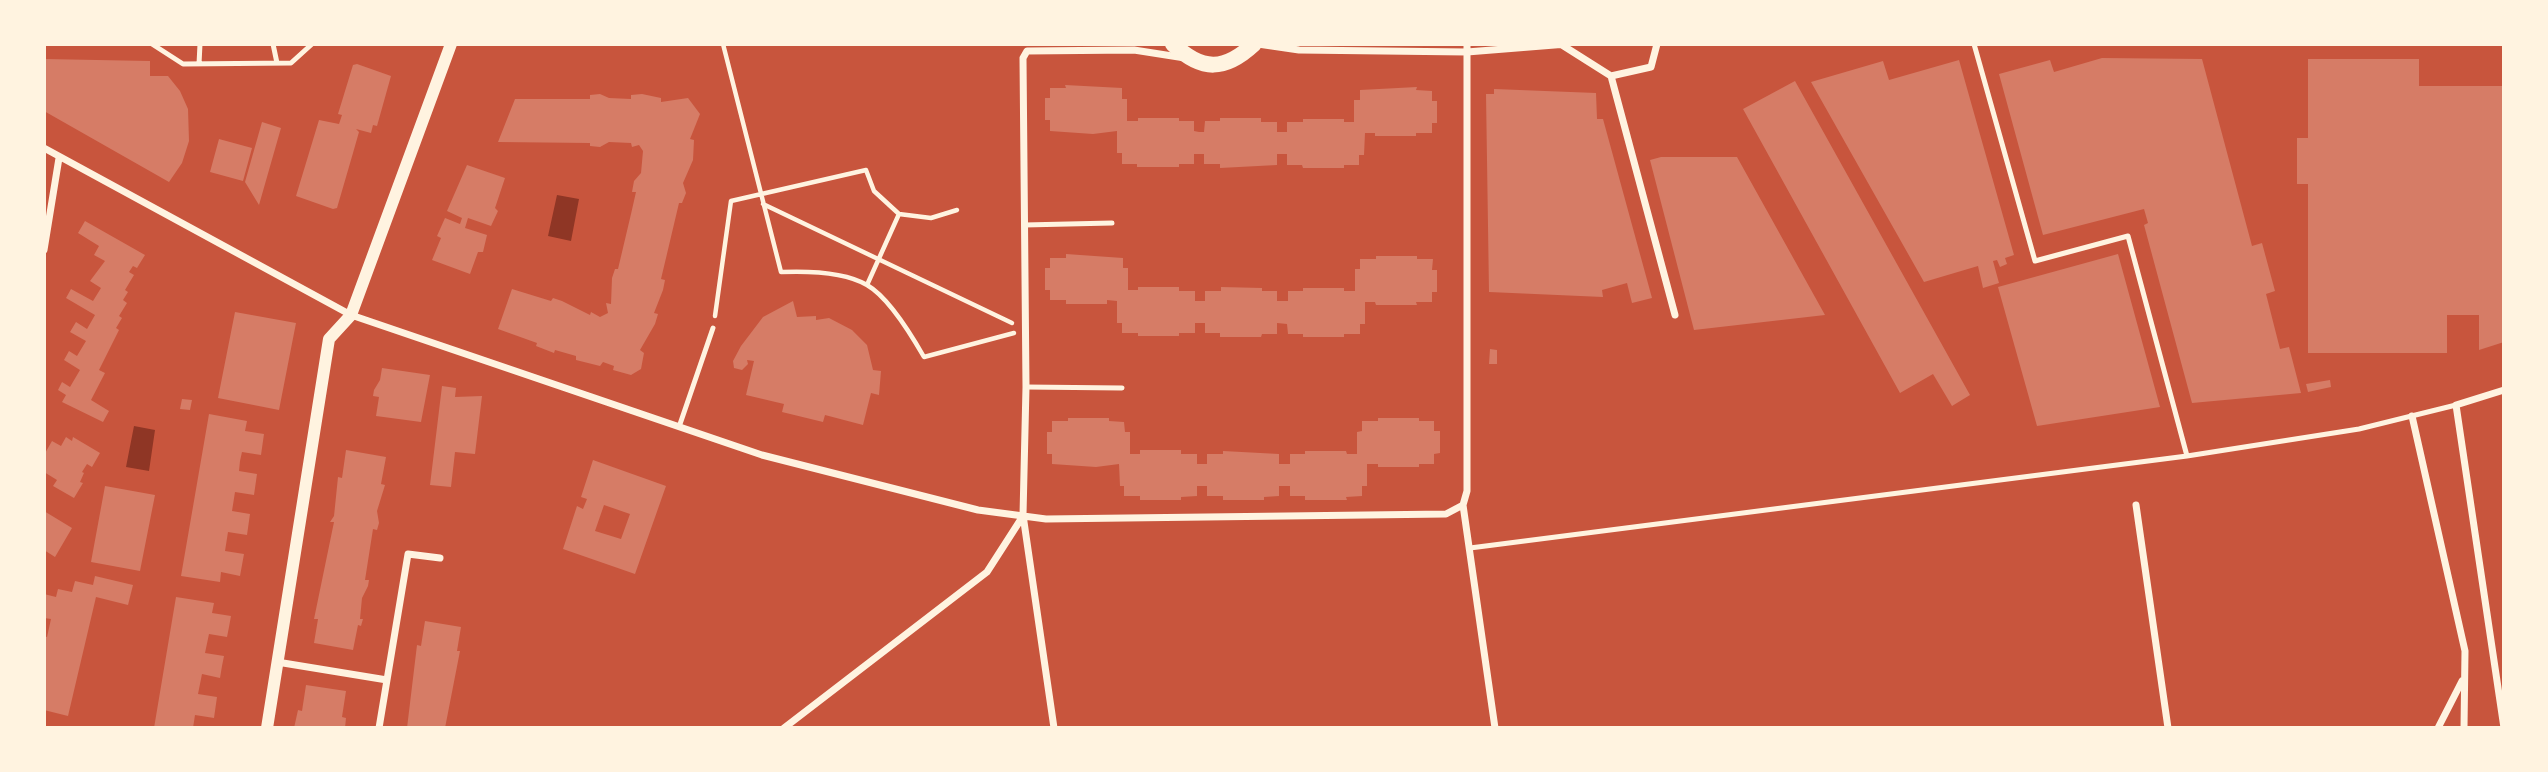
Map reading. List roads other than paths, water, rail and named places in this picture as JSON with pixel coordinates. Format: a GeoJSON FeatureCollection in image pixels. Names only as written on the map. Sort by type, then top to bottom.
{"type":"FeatureCollection","features":[{"type":"Feature","properties":{"kind":"main road"},"geometry":{"type":"LineString","coordinates":[[1173,44],[1189,59],[1213,66],[1237,60],[1256,44]]}},
{"type":"Feature","properties":{"kind":"street"},"geometry":{"type":"LineString","coordinates":[[267,728],[329,339],[351,315],[451,44]]}},
{"type":"Feature","properties":{"kind":"street"},"geometry":{"type":"LineString","coordinates":[[1256,44],[1299,50],[1445,49],[1564,44],[1611,76],[1675,315]]}},
{"type":"Feature","properties":{"kind":"street"},"geometry":{"type":"LineString","coordinates":[[1611,76],[1651,67],[1657,44]]}},
{"type":"Feature","properties":{"kind":"street"},"geometry":{"type":"LineString","coordinates":[[1467,48],[1468,399],[1467,491],[1463,505],[1494,728]]}},
{"type":"Feature","properties":{"kind":"street"},"geometry":{"type":"LineString","coordinates":[[1054,728],[1023,515],[1026,387],[1023,58],[1027,51],[1134,50],[1189,59]]}},
{"type":"Feature","properties":{"kind":"street"},"geometry":{"type":"LineString","coordinates":[[44,148],[351,315],[776,458],[978,510],[1046,519],[1446,514],[1463,505]]}},
{"type":"Feature","properties":{"kind":"street"},"geometry":{"type":"LineString","coordinates":[[44,250],[59,158]]}},
{"type":"Feature","properties":{"kind":"street"},"geometry":{"type":"LineString","coordinates":[[2504,390],[2456,405],[2504,728]]}},
{"type":"Feature","properties":{"kind":"street"},"geometry":{"type":"LineString","coordinates":[[2412,416],[2465,651],[2464,728]]}},
{"type":"Feature","properties":{"kind":"street"},"geometry":{"type":"LineString","coordinates":[[2136,505],[2168,728]]}},
{"type":"Feature","properties":{"kind":"street"},"geometry":{"type":"LineString","coordinates":[[784,728],[987,572],[1023,515]]}},
{"type":"Feature","properties":{"kind":"street"},"geometry":{"type":"LineString","coordinates":[[379,728],[408,554],[440,558]]}},
{"type":"Feature","properties":{"kind":"street"},"geometry":{"type":"LineString","coordinates":[[277,662],[387,680]]}},
{"type":"Feature","properties":{"kind":"street"},"geometry":{"type":"LineString","coordinates":[[2438,728],[2464,677]]}},
{"type":"Feature","properties":{"kind":"lane"},"geometry":{"type":"LineString","coordinates":[[152,44],[183,64],[291,63],[312,44]]}},
{"type":"Feature","properties":{"kind":"lane"},"geometry":{"type":"LineString","coordinates":[[199,64],[200,44]]}},
{"type":"Feature","properties":{"kind":"lane"},"geometry":{"type":"LineString","coordinates":[[273,44],[277,63]]}},
{"type":"Feature","properties":{"kind":"lane"},"geometry":{"type":"LineString","coordinates":[[1974,44],[2035,261],[2128,236],[2187,456]]}},
{"type":"Feature","properties":{"kind":"lane"},"geometry":{"type":"LineString","coordinates":[[1024,225],[1112,223]]}},
{"type":"Feature","properties":{"kind":"lane"},"geometry":{"type":"LineString","coordinates":[[679,427],[713,328]]}},
{"type":"Feature","properties":{"kind":"lane"},"geometry":{"type":"LineString","coordinates":[[1026,387],[1122,388]]}},
{"type":"Feature","properties":{"kind":"lane"},"geometry":{"type":"LineString","coordinates":[[1470,548],[2187,456],[2359,429],[2456,405]]}}]}
